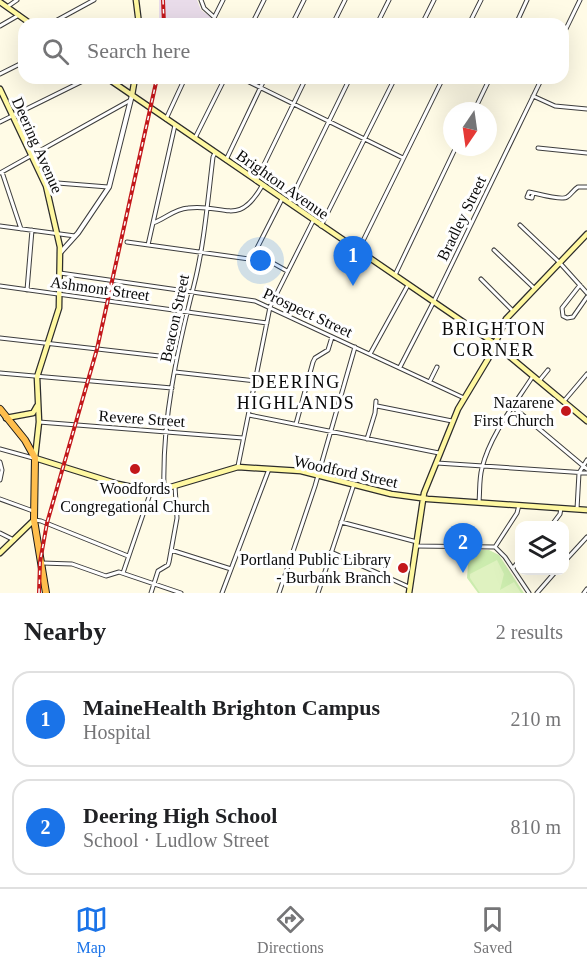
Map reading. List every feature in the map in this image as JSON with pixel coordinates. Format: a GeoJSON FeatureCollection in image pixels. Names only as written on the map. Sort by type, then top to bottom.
{"type":"FeatureCollection","features":[{"type":"Feature","properties":{"kind":"highway"},"geometry":{"type":"LineString","coordinates":[[0,410],[25,440],[36,458],[33,511],[46,593]]}},
{"type":"Feature","properties":{"kind":"main road"},"geometry":{"type":"LineString","coordinates":[[136,0],[138,18]]}},
{"type":"Feature","properties":{"kind":"main road"},"geometry":{"type":"LineString","coordinates":[[0,2],[23,18]]}},
{"type":"Feature","properties":{"kind":"main road","name":"Brighton Avenue"},"geometry":{"type":"LineString","coordinates":[[114,84],[130,98],[175,125],[495,345],[587,420]]}},
{"type":"Feature","properties":{"kind":"main road"},"geometry":{"type":"LineString","coordinates":[[130,98],[134,84]]}},
{"type":"Feature","properties":{"kind":"main road","name":"Deering Avenue"},"geometry":{"type":"LineString","coordinates":[[0,89],[45,182],[60,253],[59,308],[37,377],[39,420],[36,458]]}},
{"type":"Feature","properties":{"kind":"main road"},"geometry":{"type":"LineString","coordinates":[[410,590],[423,498],[452,421],[495,345],[506,319],[587,234]]}},
{"type":"Feature","properties":{"kind":"main road"},"geometry":{"type":"LineString","coordinates":[[6,418],[33,413],[38,404]]}},
{"type":"Feature","properties":{"kind":"main road","name":"Woodford Street"},"geometry":{"type":"LineString","coordinates":[[36,458],[118,484],[151,490],[164,489],[238,467],[301,471],[394,494],[423,498],[587,510]]}},
{"type":"Feature","properties":{"kind":"main road"},"geometry":{"type":"LineString","coordinates":[[0,553],[34,520]]}},
{"type":"Feature","properties":{"kind":"street"},"geometry":{"type":"LineString","coordinates":[[7,7],[16,0]]}},
{"type":"Feature","properties":{"kind":"street"},"geometry":{"type":"LineString","coordinates":[[62,18],[94,0]]}},
{"type":"Feature","properties":{"kind":"street"},"geometry":{"type":"LineString","coordinates":[[201,0],[204,8],[215,17],[223,0]]}},
{"type":"Feature","properties":{"kind":"street"},"geometry":{"type":"LineString","coordinates":[[255,18],[264,0]]}},
{"type":"Feature","properties":{"kind":"street"},"geometry":{"type":"LineString","coordinates":[[295,18],[304,0]]}},
{"type":"Feature","properties":{"kind":"street"},"geometry":{"type":"LineString","coordinates":[[336,18],[345,0]]}},
{"type":"Feature","properties":{"kind":"street"},"geometry":{"type":"LineString","coordinates":[[380,18],[389,0]]}},
{"type":"Feature","properties":{"kind":"street"},"geometry":{"type":"LineString","coordinates":[[425,18],[434,0]]}},
{"type":"Feature","properties":{"kind":"street"},"geometry":{"type":"LineString","coordinates":[[472,18],[481,0]]}},
{"type":"Feature","properties":{"kind":"street"},"geometry":{"type":"LineString","coordinates":[[519,18],[527,0]]}},
{"type":"Feature","properties":{"kind":"street"},"geometry":{"type":"LineString","coordinates":[[569,23],[580,0]]}},
{"type":"Feature","properties":{"kind":"street"},"geometry":{"type":"LineString","coordinates":[[0,26],[19,15]]}},
{"type":"Feature","properties":{"kind":"street"},"geometry":{"type":"LineString","coordinates":[[0,74],[18,65]]}},
{"type":"Feature","properties":{"kind":"street"},"geometry":{"type":"LineString","coordinates":[[0,122],[77,84]]}},
{"type":"Feature","properties":{"kind":"street"},"geometry":{"type":"LineString","coordinates":[[166,119],[182,84]]}},
{"type":"Feature","properties":{"kind":"street"},"geometry":{"type":"LineString","coordinates":[[195,139],[222,84]]}},
{"type":"Feature","properties":{"kind":"street"},"geometry":{"type":"LineString","coordinates":[[253,84],[404,158]]}},
{"type":"Feature","properties":{"kind":"street"},"geometry":{"type":"LineString","coordinates":[[226,160],[263,84]]}},
{"type":"Feature","properties":{"kind":"street"},"geometry":{"type":"LineString","coordinates":[[256,181],[303,84]]}},
{"type":"Feature","properties":{"kind":"street"},"geometry":{"type":"LineString","coordinates":[[288,203],[347,84]]}},
{"type":"Feature","properties":{"kind":"street"},"geometry":{"type":"LineString","coordinates":[[321,226],[392,84]]}},
{"type":"Feature","properties":{"kind":"street"},"geometry":{"type":"LineString","coordinates":[[358,251],[440,84]]}},
{"type":"Feature","properties":{"kind":"street"},"geometry":{"type":"LineString","coordinates":[[478,102],[487,84]]}},
{"type":"Feature","properties":{"kind":"street","name":"Bradley Street"},"geometry":{"type":"LineString","coordinates":[[400,368],[539,84]]}},
{"type":"Feature","properties":{"kind":"street"},"geometry":{"type":"LineString","coordinates":[[533,96],[555,106],[587,109]]}},
{"type":"Feature","properties":{"kind":"street"},"geometry":{"type":"LineString","coordinates":[[21,229],[1,173],[130,98]]}},
{"type":"Feature","properties":{"kind":"street"},"geometry":{"type":"LineString","coordinates":[[60,253],[76,236],[109,188],[130,98]]}},
{"type":"Feature","properties":{"kind":"street"},"geometry":{"type":"LineString","coordinates":[[148,245],[175,125]]}},
{"type":"Feature","properties":{"kind":"street"},"geometry":{"type":"LineString","coordinates":[[538,148],[587,153]]}},
{"type":"Feature","properties":{"kind":"street","name":"Beacon Street"},"geometry":{"type":"LineString","coordinates":[[164,489],[164,456],[172,388],[200,253],[212,160],[215,153]]}},
{"type":"Feature","properties":{"kind":"street"},"geometry":{"type":"LineString","coordinates":[[394,276],[452,156]]}},
{"type":"Feature","properties":{"kind":"street"},"geometry":{"type":"LineString","coordinates":[[45,182],[109,188]]}},
{"type":"Feature","properties":{"kind":"street"},"geometry":{"type":"LineString","coordinates":[[153,223],[183,209],[240,210],[250,204],[262,186]]}},
{"type":"Feature","properties":{"kind":"street"},"geometry":{"type":"LineString","coordinates":[[533,193],[562,199],[578,187],[587,187]]}},
{"type":"Feature","properties":{"kind":"street"},"geometry":{"type":"LineString","coordinates":[[251,260],[282,199]]}},
{"type":"Feature","properties":{"kind":"street"},"geometry":{"type":"LineString","coordinates":[[238,467],[270,307],[314,220]]}},
{"type":"Feature","properties":{"kind":"street"},"geometry":{"type":"LineString","coordinates":[[520,225],[559,262],[580,285],[587,295],[572,317],[567,318],[563,316],[562,308],[580,285]]}},
{"type":"Feature","properties":{"kind":"street"},"geometry":{"type":"LineString","coordinates":[[0,226],[76,236]]}},
{"type":"Feature","properties":{"kind":"street"},"geometry":{"type":"LineString","coordinates":[[27,290],[32,230]]}},
{"type":"Feature","properties":{"kind":"street"},"geometry":{"type":"LineString","coordinates":[[128,242],[271,262],[288,271]]}},
{"type":"Feature","properties":{"kind":"street"},"geometry":{"type":"LineString","coordinates":[[494,250],[534,288]]}},
{"type":"Feature","properties":{"kind":"street","name":"Prospect Street"},"geometry":{"type":"LineString","coordinates":[[60,273],[252,300],[464,398]]}},
{"type":"Feature","properties":{"kind":"street"},"geometry":{"type":"LineString","coordinates":[[481,279],[513,311]]}},
{"type":"Feature","properties":{"kind":"street"},"geometry":{"type":"LineString","coordinates":[[370,354],[408,285]]}},
{"type":"Feature","properties":{"kind":"street","name":"Ashmont Street"},"geometry":{"type":"LineString","coordinates":[[0,286],[267,323]]}},
{"type":"Feature","properties":{"kind":"street"},"geometry":{"type":"LineString","coordinates":[[296,424],[313,362],[315,358],[328,350],[332,337]]}},
{"type":"Feature","properties":{"kind":"street"},"geometry":{"type":"LineString","coordinates":[[0,338],[178,358]]}},
{"type":"Feature","properties":{"kind":"street"},"geometry":{"type":"LineString","coordinates":[[279,593],[318,475],[355,347]]}},
{"type":"Feature","properties":{"kind":"street"},"geometry":{"type":"LineString","coordinates":[[430,381],[437,367]]}},
{"type":"Feature","properties":{"kind":"street"},"geometry":{"type":"LineString","coordinates":[[539,381],[548,370]]}},
{"type":"Feature","properties":{"kind":"street"},"geometry":{"type":"LineString","coordinates":[[175,372],[256,381]]}},
{"type":"Feature","properties":{"kind":"street"},"geometry":{"type":"LineString","coordinates":[[0,373],[172,388]]}},
{"type":"Feature","properties":{"kind":"street"},"geometry":{"type":"LineString","coordinates":[[564,401],[587,374]]}},
{"type":"Feature","properties":{"kind":"street"},"geometry":{"type":"LineString","coordinates":[[479,502],[482,467],[496,436],[533,376]]}},
{"type":"Feature","properties":{"kind":"street"},"geometry":{"type":"LineString","coordinates":[[367,439],[376,404],[452,421]]}},
{"type":"Feature","properties":{"kind":"street"},"geometry":{"type":"LineString","coordinates":[[513,407],[587,469]]}},
{"type":"Feature","properties":{"kind":"street"},"geometry":{"type":"LineString","coordinates":[[33,413],[39,420]]}},
{"type":"Feature","properties":{"kind":"street"},"geometry":{"type":"LineString","coordinates":[[249,415],[439,453]]}},
{"type":"Feature","properties":{"kind":"street","name":"Revere Street"},"geometry":{"type":"LineString","coordinates":[[39,420],[243,438]]}},
{"type":"Feature","properties":{"kind":"street","name":"Woodford Street"},"geometry":{"type":"LineString","coordinates":[[0,449],[36,458]]}},
{"type":"Feature","properties":{"kind":"street"},"geometry":{"type":"LineString","coordinates":[[577,509],[579,473],[587,460]]}},
{"type":"Feature","properties":{"kind":"street"},"geometry":{"type":"LineString","coordinates":[[0,462],[2,470],[0,480]]}},
{"type":"Feature","properties":{"kind":"street"},"geometry":{"type":"LineString","coordinates":[[435,463],[587,473]]}},
{"type":"Feature","properties":{"kind":"street"},"geometry":{"type":"LineString","coordinates":[[222,593],[269,469]]}},
{"type":"Feature","properties":{"kind":"street"},"geometry":{"type":"LineString","coordinates":[[318,593],[354,484]]}},
{"type":"Feature","properties":{"kind":"street"},"geometry":{"type":"LineString","coordinates":[[151,593],[158,571],[168,565],[177,508],[175,486]]}},
{"type":"Feature","properties":{"kind":"street"},"geometry":{"type":"LineString","coordinates":[[123,573],[151,490]]}},
{"type":"Feature","properties":{"kind":"street"},"geometry":{"type":"LineString","coordinates":[[0,499],[33,511]]}},
{"type":"Feature","properties":{"kind":"street"},"geometry":{"type":"LineString","coordinates":[[495,547],[517,513],[519,505]]}},
{"type":"Feature","properties":{"kind":"street"},"geometry":{"type":"LineString","coordinates":[[554,521],[560,514],[561,508]]}},
{"type":"Feature","properties":{"kind":"street"},"geometry":{"type":"LineString","coordinates":[[34,520],[41,520],[128,556]]}},
{"type":"Feature","properties":{"kind":"street"},"geometry":{"type":"LineString","coordinates":[[341,522],[416,544],[495,547],[502,553],[529,593]]}},
{"type":"Feature","properties":{"kind":"street"},"geometry":{"type":"LineString","coordinates":[[0,533],[14,540]]}},
{"type":"Feature","properties":{"kind":"street"},"geometry":{"type":"LineString","coordinates":[[569,557],[587,537]]}},
{"type":"Feature","properties":{"kind":"street"},"geometry":{"type":"LineString","coordinates":[[171,550],[231,569]]}},
{"type":"Feature","properties":{"kind":"street"},"geometry":{"type":"LineString","coordinates":[[332,552],[410,590]]}},
{"type":"Feature","properties":{"kind":"street"},"geometry":{"type":"LineString","coordinates":[[42,563],[72,564],[106,576],[116,572],[123,573],[181,593]]}},
{"type":"Feature","properties":{"kind":"street"},"geometry":{"type":"LineString","coordinates":[[537,593],[553,575]]}},
{"type":"Feature","properties":{"kind":"street"},"geometry":{"type":"LineString","coordinates":[[584,593],[587,589]]}},
{"type":"Feature","properties":{"kind":"shaded area"},"geometry":{"type":"Polygon","coordinates":[[[159,0],[197,0],[201,10],[211,17],[211,18],[159,18],[159,0]]]}},
{"type":"Feature","properties":{"kind":"green space"},"geometry":{"type":"Polygon","coordinates":[[[469,550],[489,550],[499,555],[524,593],[478,593],[467,578],[469,550]]]}},
{"type":"Feature","properties":{"kind":"green space"},"geometry":{"type":"Polygon","coordinates":[[[497,560],[504,574],[500,590],[514,582],[521,593],[480,593],[470,578],[470,574],[497,560]]]}},
{"type":"Feature","properties":{"kind":"railway"},"geometry":{"type":"LineString","coordinates":[[163,0],[164,18]]}},
{"type":"Feature","properties":{"kind":"railway"},"geometry":{"type":"LineString","coordinates":[[39,593],[40,562],[47,523],[97,349],[156,84]]}},
{"type":"Feature","properties":{"kind":"place","name":"MaineHealth Brighton Campus"},"geometry":{"type":"Point","coordinates":[353,286]}},
{"type":"Feature","properties":{"kind":"place","name":"Nazarene First Church"},"geometry":{"type":"Point","coordinates":[566,411]}},
{"type":"Feature","properties":{"kind":"place","name":"Woodfords Congregational Church"},"geometry":{"type":"Point","coordinates":[135,469]}},
{"type":"Feature","properties":{"kind":"place","name":"Portland Public Library - Burbank Branch"},"geometry":{"type":"Point","coordinates":[403,568]}},
{"type":"Feature","properties":{"kind":"place","name":"Deering High School"},"geometry":{"type":"Point","coordinates":[463,573]}},
{"type":"Feature","properties":{"kind":"district","name":"BRIGHTON CORNER"},"geometry":{"type":"Point","coordinates":[494,339]}},
{"type":"Feature","properties":{"kind":"district","name":"DEERING HIGHLANDS"},"geometry":{"type":"Point","coordinates":[296,392]}}]}
